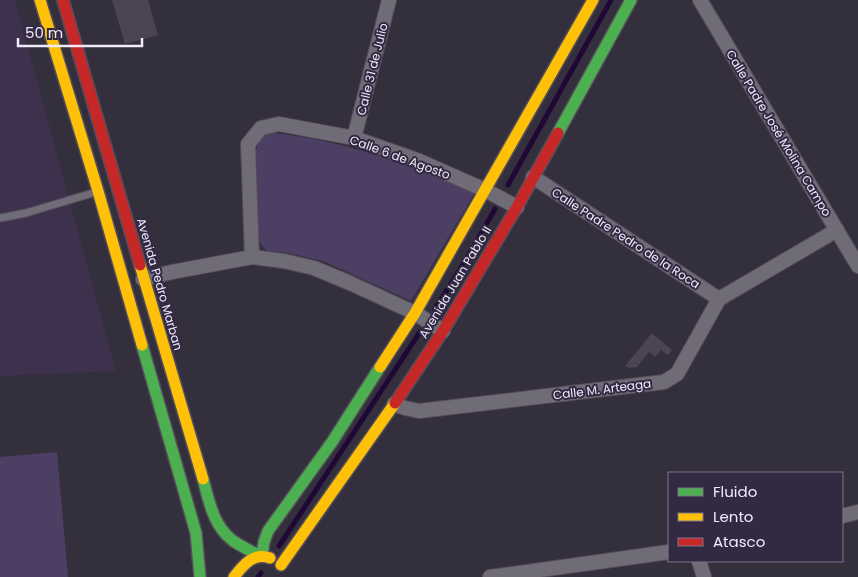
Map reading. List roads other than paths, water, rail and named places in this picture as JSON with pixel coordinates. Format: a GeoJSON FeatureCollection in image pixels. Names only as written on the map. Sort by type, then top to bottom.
{"type":"FeatureCollection","features":[{"type":"Feature","properties":{"kind":"street"},"geometry":{"type":"LineString","coordinates":[[40,0],[98,191],[196,533],[200,577]]}},
{"type":"Feature","properties":{"kind":"street","name":"Avenida Pedro Marban"},"geometry":{"type":"LineString","coordinates":[[62,0],[212,515],[222,530],[232,540],[261,556],[274,559],[284,570]]}},
{"type":"Feature","properties":{"kind":"street","name":"Calle 31 de Julio"},"geometry":{"type":"LineString","coordinates":[[354,138],[389,0]]}},
{"type":"Feature","properties":{"kind":"street","name":"Avenida Juan Pablo II"},"geometry":{"type":"LineString","coordinates":[[261,556],[268,531],[332,442],[415,313],[593,0]]}},
{"type":"Feature","properties":{"kind":"street","name":"Avenida Juan Pablo II"},"geometry":{"type":"LineString","coordinates":[[284,570],[443,331],[517,207],[631,0]]}},
{"type":"Feature","properties":{"kind":"street","name":"Calle Padre José Molina Campo"},"geometry":{"type":"LineString","coordinates":[[700,0],[858,266]]}},
{"type":"Feature","properties":{"kind":"street","name":"Calle 6 de Agosto"},"geometry":{"type":"LineString","coordinates":[[252,257],[248,144],[261,128],[279,124],[354,138],[417,160],[485,190],[517,207]]}},
{"type":"Feature","properties":{"kind":"street","name":"Calle Padre Pedro de la Roca"},"geometry":{"type":"LineString","coordinates":[[533,177],[718,299]]}},
{"type":"Feature","properties":{"kind":"street"},"geometry":{"type":"LineString","coordinates":[[718,299],[837,230]]}},
{"type":"Feature","properties":{"kind":"street"},"geometry":{"type":"LineString","coordinates":[[143,279],[252,257],[284,261],[314,268],[350,283],[415,313],[443,331]]}},
{"type":"Feature","properties":{"kind":"street","name":"Calle M. Arteaga"},"geometry":{"type":"LineString","coordinates":[[394,404],[419,411],[664,382],[677,374],[718,299]]}},
{"type":"Feature","properties":{"kind":"street"},"geometry":{"type":"LineString","coordinates":[[843,516],[858,512]]}},
{"type":"Feature","properties":{"kind":"street"},"geometry":{"type":"LineString","coordinates":[[490,577],[509,576],[668,552]]}},
{"type":"Feature","properties":{"kind":"street"},"geometry":{"type":"LineString","coordinates":[[234,577],[239,569],[248,561],[261,556]]}},
{"type":"Feature","properties":{"kind":"street"},"geometry":{"type":"LineString","coordinates":[[699,562],[704,577]]}},
{"type":"Feature","properties":{"kind":"lane"},"geometry":{"type":"LineString","coordinates":[[0,218],[26,213],[117,185]]}},
{"type":"Feature","properties":{"kind":"waterway"},"geometry":{"type":"LineString","coordinates":[[508,185],[611,0]]}},
{"type":"Feature","properties":{"kind":"waterway"},"geometry":{"type":"LineString","coordinates":[[435,309],[495,209]]}},
{"type":"Feature","properties":{"kind":"waterway"},"geometry":{"type":"LineString","coordinates":[[279,546],[420,332]]}},
{"type":"Feature","properties":{"kind":"waterway"},"geometry":{"type":"LineString","coordinates":[[258,577],[261,573]]}}]}
